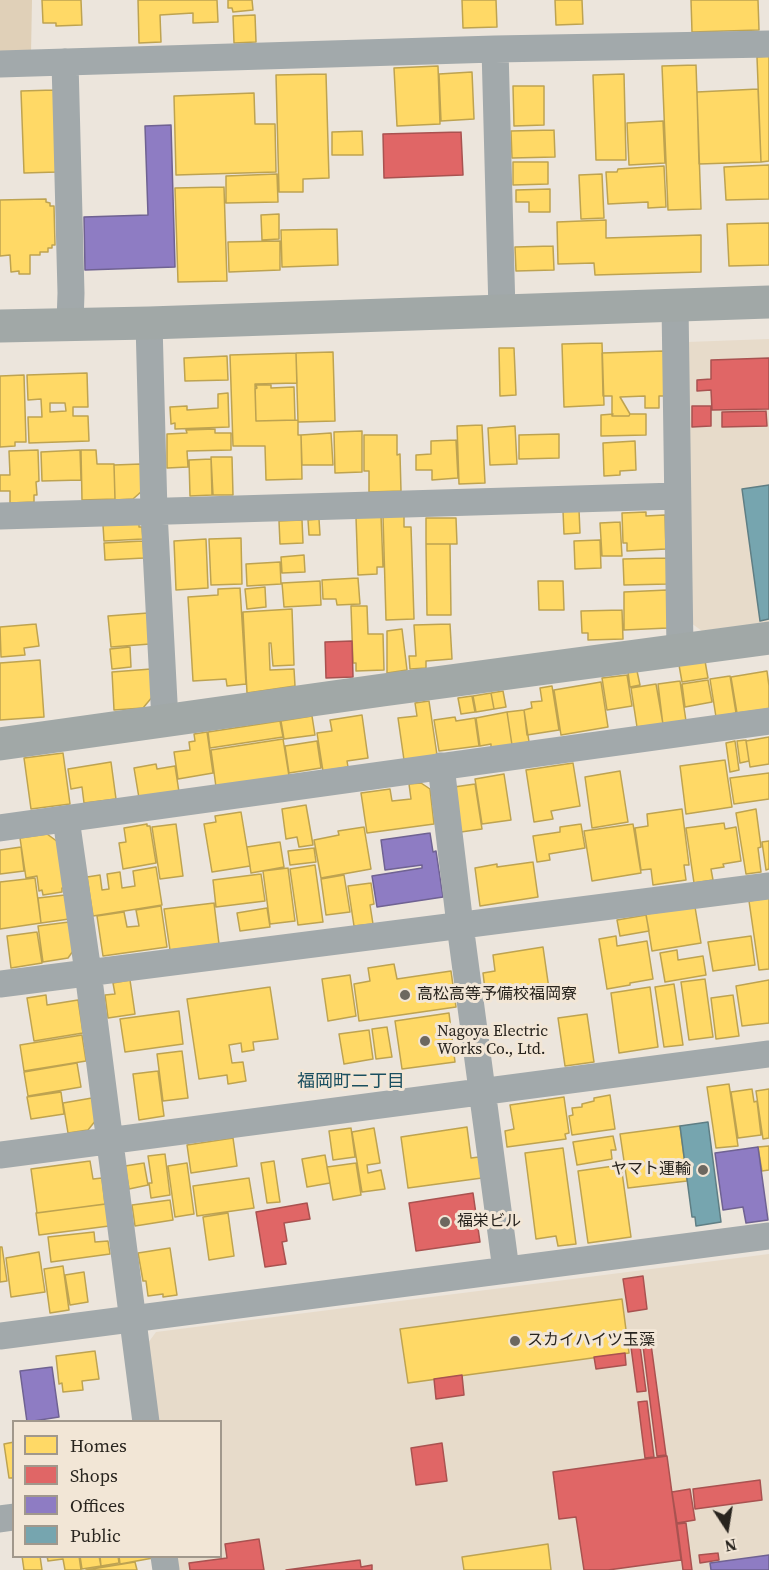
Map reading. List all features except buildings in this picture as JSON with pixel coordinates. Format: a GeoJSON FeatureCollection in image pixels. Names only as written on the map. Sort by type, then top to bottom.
{"type":"FeatureCollection","features":[{"type":"Feature","properties":{"kind":"street"},"geometry":{"type":"LineString","coordinates":[[0,64],[495,49],[769,44]]}},
{"type":"Feature","properties":{"kind":"street"},"geometry":{"type":"LineString","coordinates":[[495,49],[502,311]]}},
{"type":"Feature","properties":{"kind":"street"},"geometry":{"type":"LineString","coordinates":[[65,63],[70,324]]}},
{"type":"Feature","properties":{"kind":"street"},"geometry":{"type":"LineString","coordinates":[[0,326],[769,302]]}},
{"type":"Feature","properties":{"kind":"street"},"geometry":{"type":"LineString","coordinates":[[675,305],[680,650]]}},
{"type":"Feature","properties":{"kind":"street"},"geometry":{"type":"LineString","coordinates":[[149,323],[154,512],[165,721]]}},
{"type":"Feature","properties":{"kind":"street"},"geometry":{"type":"LineString","coordinates":[[0,516],[678,496]]}},
{"type":"Feature","properties":{"kind":"street"},"geometry":{"type":"LineString","coordinates":[[0,744],[769,638]]}},
{"type":"Feature","properties":{"kind":"street"},"geometry":{"type":"LineString","coordinates":[[0,828],[769,721]]}},
{"type":"Feature","properties":{"kind":"street"},"geometry":{"type":"LineString","coordinates":[[441,766],[506,1270]]}},
{"type":"Feature","properties":{"kind":"street"},"geometry":{"type":"LineString","coordinates":[[66,819],[146,1420]]}},
{"type":"Feature","properties":{"kind":"street"},"geometry":{"type":"LineString","coordinates":[[0,984],[769,886]]}},
{"type":"Feature","properties":{"kind":"street"},"geometry":{"type":"LineString","coordinates":[[0,1155],[769,1054]]}},
{"type":"Feature","properties":{"kind":"street"},"geometry":{"type":"LineString","coordinates":[[0,1336],[769,1236]]}},
{"type":"Feature","properties":{"kind":"shaded area"},"geometry":{"type":"Polygon","coordinates":[[[0,0],[32,0],[31,53],[0,54],[0,0]]]}},
{"type":"Feature","properties":{"kind":"shaded area"},"geometry":{"type":"Polygon","coordinates":[[[769,339],[769,622],[702,631],[691,623],[687,342],[769,339]]]}},
{"type":"Feature","properties":{"kind":"shaded area"},"geometry":{"type":"Polygon","coordinates":[[[769,1254],[769,1570],[177,1570],[176,1558],[222,1558],[222,1420],[158,1420],[148,1343],[156,1332],[769,1254]]]}},
{"type":"Feature","properties":{"kind":"place","name":"高松高等予備校福岡寮"},"geometry":{"type":"Point","coordinates":[405,995]}},
{"type":"Feature","properties":{"kind":"place","name":"Nagoya Electric Works Co., Ltd."},"geometry":{"type":"Point","coordinates":[425,1041]}},
{"type":"Feature","properties":{"kind":"place","name":"ヤマト運輸"},"geometry":{"type":"Point","coordinates":[703,1170]}},
{"type":"Feature","properties":{"kind":"place","name":"福栄ビル"},"geometry":{"type":"Point","coordinates":[445,1222]}},
{"type":"Feature","properties":{"kind":"place","name":"スカイハイツ玉藻"},"geometry":{"type":"Point","coordinates":[515,1341]}},
{"type":"Feature","properties":{"kind":"district","name":"福岡町二丁目"},"geometry":{"type":"Point","coordinates":[351,1082]}}]}
